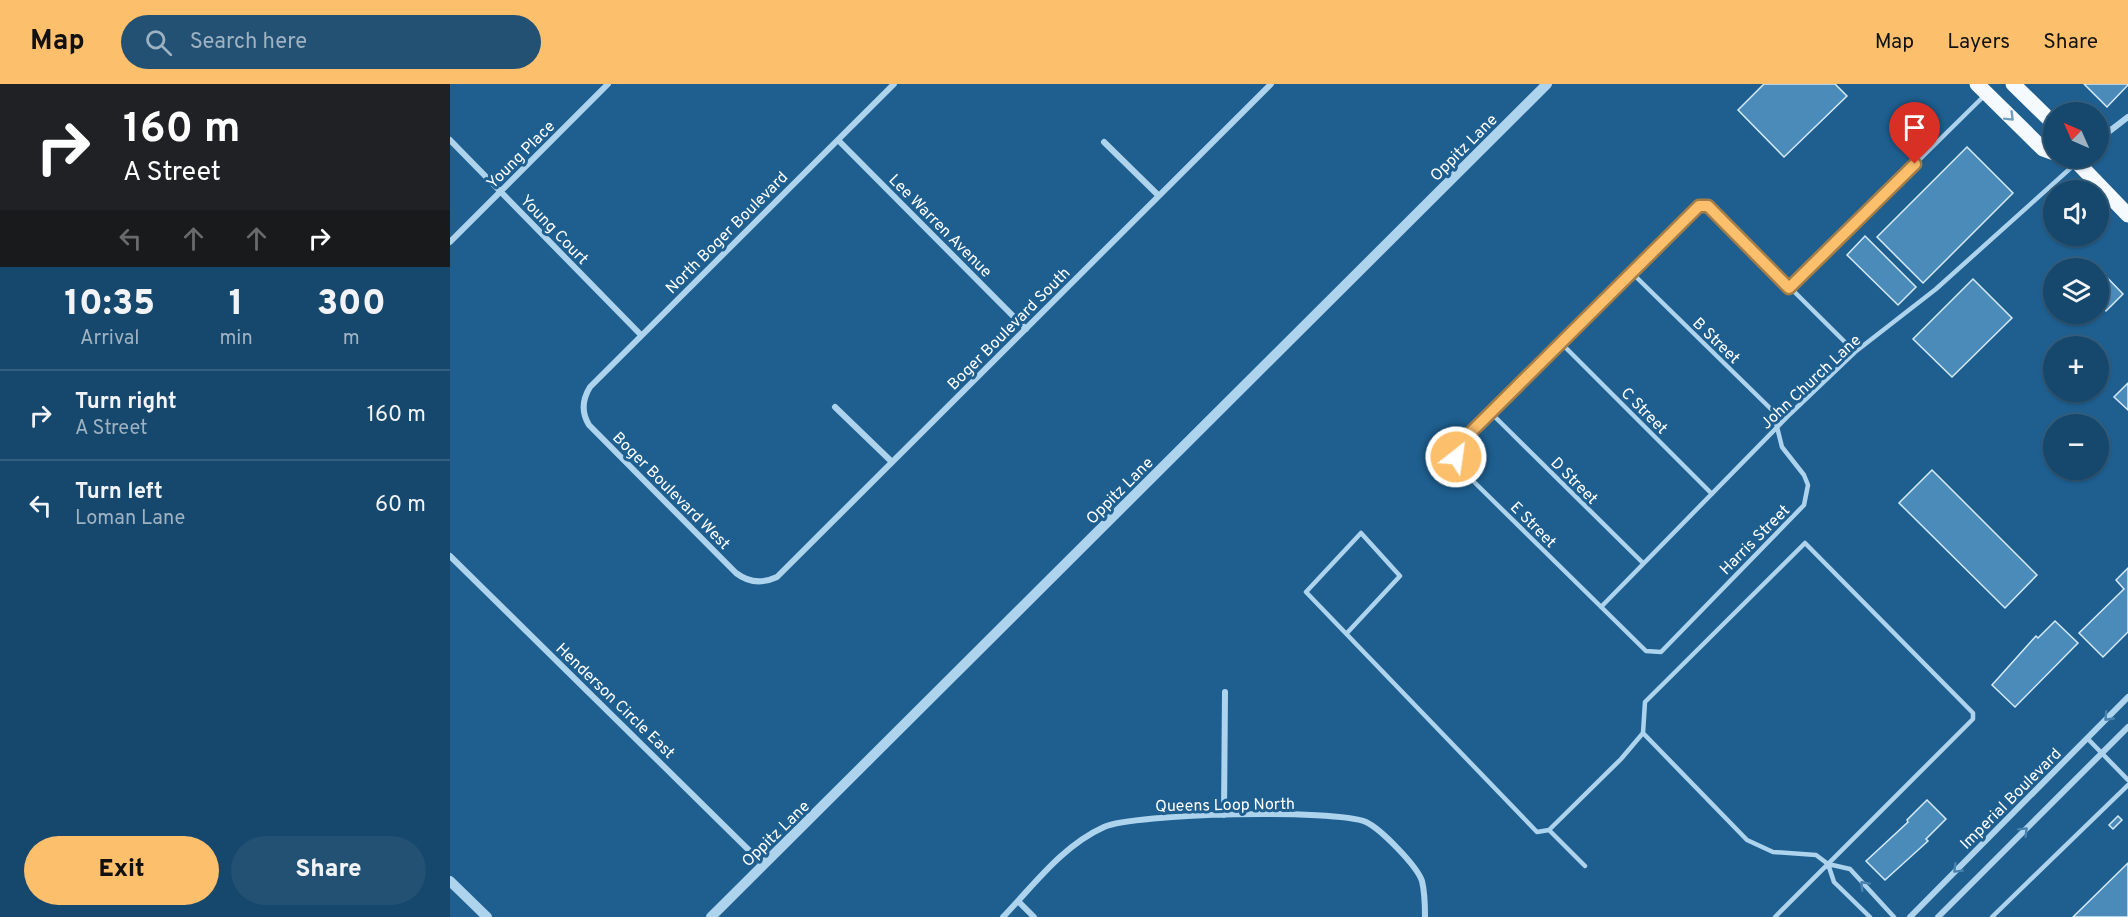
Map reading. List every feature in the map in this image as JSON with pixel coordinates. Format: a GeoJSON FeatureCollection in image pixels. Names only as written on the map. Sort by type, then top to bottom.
{"type":"FeatureCollection","features":[{"type":"Feature","properties":{"kind":"main road"},"geometry":{"type":"LineString","coordinates":[[2013,84],[2043,113]]}},
{"type":"Feature","properties":{"kind":"main road"},"geometry":{"type":"LineString","coordinates":[[1982,89],[2043,149]]}},
{"type":"Feature","properties":{"kind":"main road"},"geometry":{"type":"LineString","coordinates":[[2082,168],[2128,215]]}},
{"type":"Feature","properties":{"kind":"street","name":"Young Place"},"geometry":{"type":"LineString","coordinates":[[450,242],[608,84]]}},
{"type":"Feature","properties":{"kind":"street","name":"North Boger Boulevard"},"geometry":{"type":"LineString","coordinates":[[583,403],[590,387],[894,84]]}},
{"type":"Feature","properties":{"kind":"street","name":"Boger Boulevard South"},"geometry":{"type":"LineString","coordinates":[[758,582],[777,577],[1271,84]]}},
{"type":"Feature","properties":{"kind":"street","name":"Oppitz Lane"},"geometry":{"type":"LineString","coordinates":[[711,917],[1547,84]]}},
{"type":"Feature","properties":{"kind":"street"},"geometry":{"type":"LineString","coordinates":[[2109,132],[2128,117]]}},
{"type":"Feature","properties":{"kind":"street","name":"Young Court"},"geometry":{"type":"LineString","coordinates":[[450,140],[642,335]]}},
{"type":"Feature","properties":{"kind":"street","name":"Lee Warren Avenue"},"geometry":{"type":"LineString","coordinates":[[838,140],[1026,329]]}},
{"type":"Feature","properties":{"kind":"street"},"geometry":{"type":"LineString","coordinates":[[1104,142],[1159,196]]}},
{"type":"Feature","properties":{"kind":"street","name":"Boger Boulevard West"},"geometry":{"type":"LineString","coordinates":[[583,403],[585,419],[589,425],[736,573],[742,578],[758,582]]}},
{"type":"Feature","properties":{"kind":"street"},"geometry":{"type":"LineString","coordinates":[[835,407],[892,462]]}},
{"type":"Feature","properties":{"kind":"street","name":"Henderson Circle East"},"geometry":{"type":"LineString","coordinates":[[450,556],[764,865]]}},
{"type":"Feature","properties":{"kind":"street"},"geometry":{"type":"LineString","coordinates":[[1224,815],[1225,692]]}},
{"type":"Feature","properties":{"kind":"street","name":"Imperial Boulevard"},"geometry":{"type":"LineString","coordinates":[[1910,917],[2128,697]]}},
{"type":"Feature","properties":{"kind":"street","name":"Imperial Boulevard"},"geometry":{"type":"LineString","coordinates":[[1938,917],[2128,727]]}},
{"type":"Feature","properties":{"kind":"street","name":"Queens Loop North"},"geometry":{"type":"LineString","coordinates":[[1003,917],[1066,852],[1106,826],[1154,817],[1224,815],[1326,817],[1366,823],[1378,830],[1413,866],[1421,879],[1425,917]]}},
{"type":"Feature","properties":{"kind":"street"},"geometry":{"type":"LineString","coordinates":[[450,881],[487,917]]}},
{"type":"Feature","properties":{"kind":"street"},"geometry":{"type":"LineString","coordinates":[[1018,901],[1034,917]]}},
{"type":"Feature","properties":{"kind":"lane"},"geometry":{"type":"LineString","coordinates":[[1789,288],[1982,89]]}},
{"type":"Feature","properties":{"kind":"lane","name":"John Church Lane"},"geometry":{"type":"LineString","coordinates":[[1601,607],[1855,352],[1936,289],[2064,168]]}},
{"type":"Feature","properties":{"kind":"lane"},"geometry":{"type":"LineString","coordinates":[[1491,414],[1690,213],[1703,204],[1708,206],[1855,352]]}},
{"type":"Feature","properties":{"kind":"lane","name":"B Street"},"geometry":{"type":"LineString","coordinates":[[1631,272],[1773,411],[1778,429]]}},
{"type":"Feature","properties":{"kind":"lane","name":"C Street"},"geometry":{"type":"LineString","coordinates":[[1561,343],[1712,494]]}},
{"type":"Feature","properties":{"kind":"lane","name":"E Street"},"geometry":{"type":"LineString","coordinates":[[1491,414],[1458,445],[1456,453],[1468,476],[1635,643],[1646,651],[1661,652]]}},
{"type":"Feature","properties":{"kind":"lane","name":"D Street"},"geometry":{"type":"LineString","coordinates":[[1491,414],[1643,563]]}},
{"type":"Feature","properties":{"kind":"lane","name":"Harris Street"},"geometry":{"type":"LineString","coordinates":[[1661,652],[1804,506],[1808,492],[1804,475],[1782,447],[1778,429]]}},
{"type":"Feature","properties":{"kind":"lane"},"geometry":{"type":"LineString","coordinates":[[1347,633],[1400,576],[1361,533],[1306,592],[1538,832],[1549,830],[1621,759],[1643,733],[1645,702],[1805,543],[1973,713],[1973,719],[1775,917]]}},
{"type":"Feature","properties":{"kind":"lane"},"geometry":{"type":"LineString","coordinates":[[1643,733],[1747,840],[1773,852],[1816,855],[1828,864],[1850,869],[1894,917]]}},
{"type":"Feature","properties":{"kind":"lane"},"geometry":{"type":"LineString","coordinates":[[2087,738],[2128,780]]}},
{"type":"Feature","properties":{"kind":"lane"},"geometry":{"type":"LineString","coordinates":[[1992,917],[2128,785]]}},
{"type":"Feature","properties":{"kind":"lane"},"geometry":{"type":"LineString","coordinates":[[1549,830],[1585,866]]}},
{"type":"Feature","properties":{"kind":"lane"},"geometry":{"type":"LineString","coordinates":[[1828,864],[1834,882],[1870,917]]}},
{"type":"Feature","properties":{"kind":"building"},"geometry":{"type":"Polygon","coordinates":[[[1764,84],[1835,84],[1847,96],[1784,157],[1738,110],[1764,84]]]}},
{"type":"Feature","properties":{"kind":"building"},"geometry":{"type":"Polygon","coordinates":[[[2084,84],[2128,84],[2109,105],[2109,102],[2102,102],[2084,84]]]}},
{"type":"Feature","properties":{"kind":"building"},"geometry":{"type":"Polygon","coordinates":[[[1967,147],[2013,193],[1923,283],[1877,237],[1967,147]]]}},
{"type":"Feature","properties":{"kind":"building"},"geometry":{"type":"Polygon","coordinates":[[[1865,236],[1916,287],[1898,305],[1847,255],[1865,236]]]}},
{"type":"Feature","properties":{"kind":"building"},"geometry":{"type":"Polygon","coordinates":[[[1973,279],[2012,318],[1952,377],[1913,339],[1973,279]]]}},
{"type":"Feature","properties":{"kind":"building"},"geometry":{"type":"Polygon","coordinates":[[[2109,279],[2123,294],[2109,308],[2109,279]]]}},
{"type":"Feature","properties":{"kind":"building"},"geometry":{"type":"Polygon","coordinates":[[[2128,383],[2128,410],[2114,397],[2128,383]]]}},
{"type":"Feature","properties":{"kind":"building"},"geometry":{"type":"Polygon","coordinates":[[[1932,470],[2037,575],[2005,608],[1899,503],[1932,470]]]}},
{"type":"Feature","properties":{"kind":"building"},"geometry":{"type":"Polygon","coordinates":[[[2128,568],[2128,632],[2103,657],[2079,633],[2124,589],[2116,580],[2128,568]]]}},
{"type":"Feature","properties":{"kind":"building"},"geometry":{"type":"Polygon","coordinates":[[[2055,621],[2078,643],[2015,707],[1992,685],[2036,636],[2038,638],[2055,621]]]}},
{"type":"Feature","properties":{"kind":"building"},"geometry":{"type":"Polygon","coordinates":[[[1927,800],[1946,819],[1926,839],[1928,841],[1885,880],[1866,861],[1908,822],[1907,820],[1927,800]]]}},
{"type":"Feature","properties":{"kind":"building"},"geometry":{"type":"Polygon","coordinates":[[[2118,816],[2122,820],[2113,829],[2109,825],[2118,816]]]}},
{"type":"Feature","properties":{"kind":"building"},"geometry":{"type":"Polygon","coordinates":[[[2128,863],[2128,917],[2073,917],[2128,863]]]}},
{"type":"Feature","properties":{"kind":"route"},"geometry":{"type":"LineString","coordinates":[[1456,457],[1458,445],[1699,206],[1703,204],[1708,206],[1789,288],[1915,164]]}}]}
